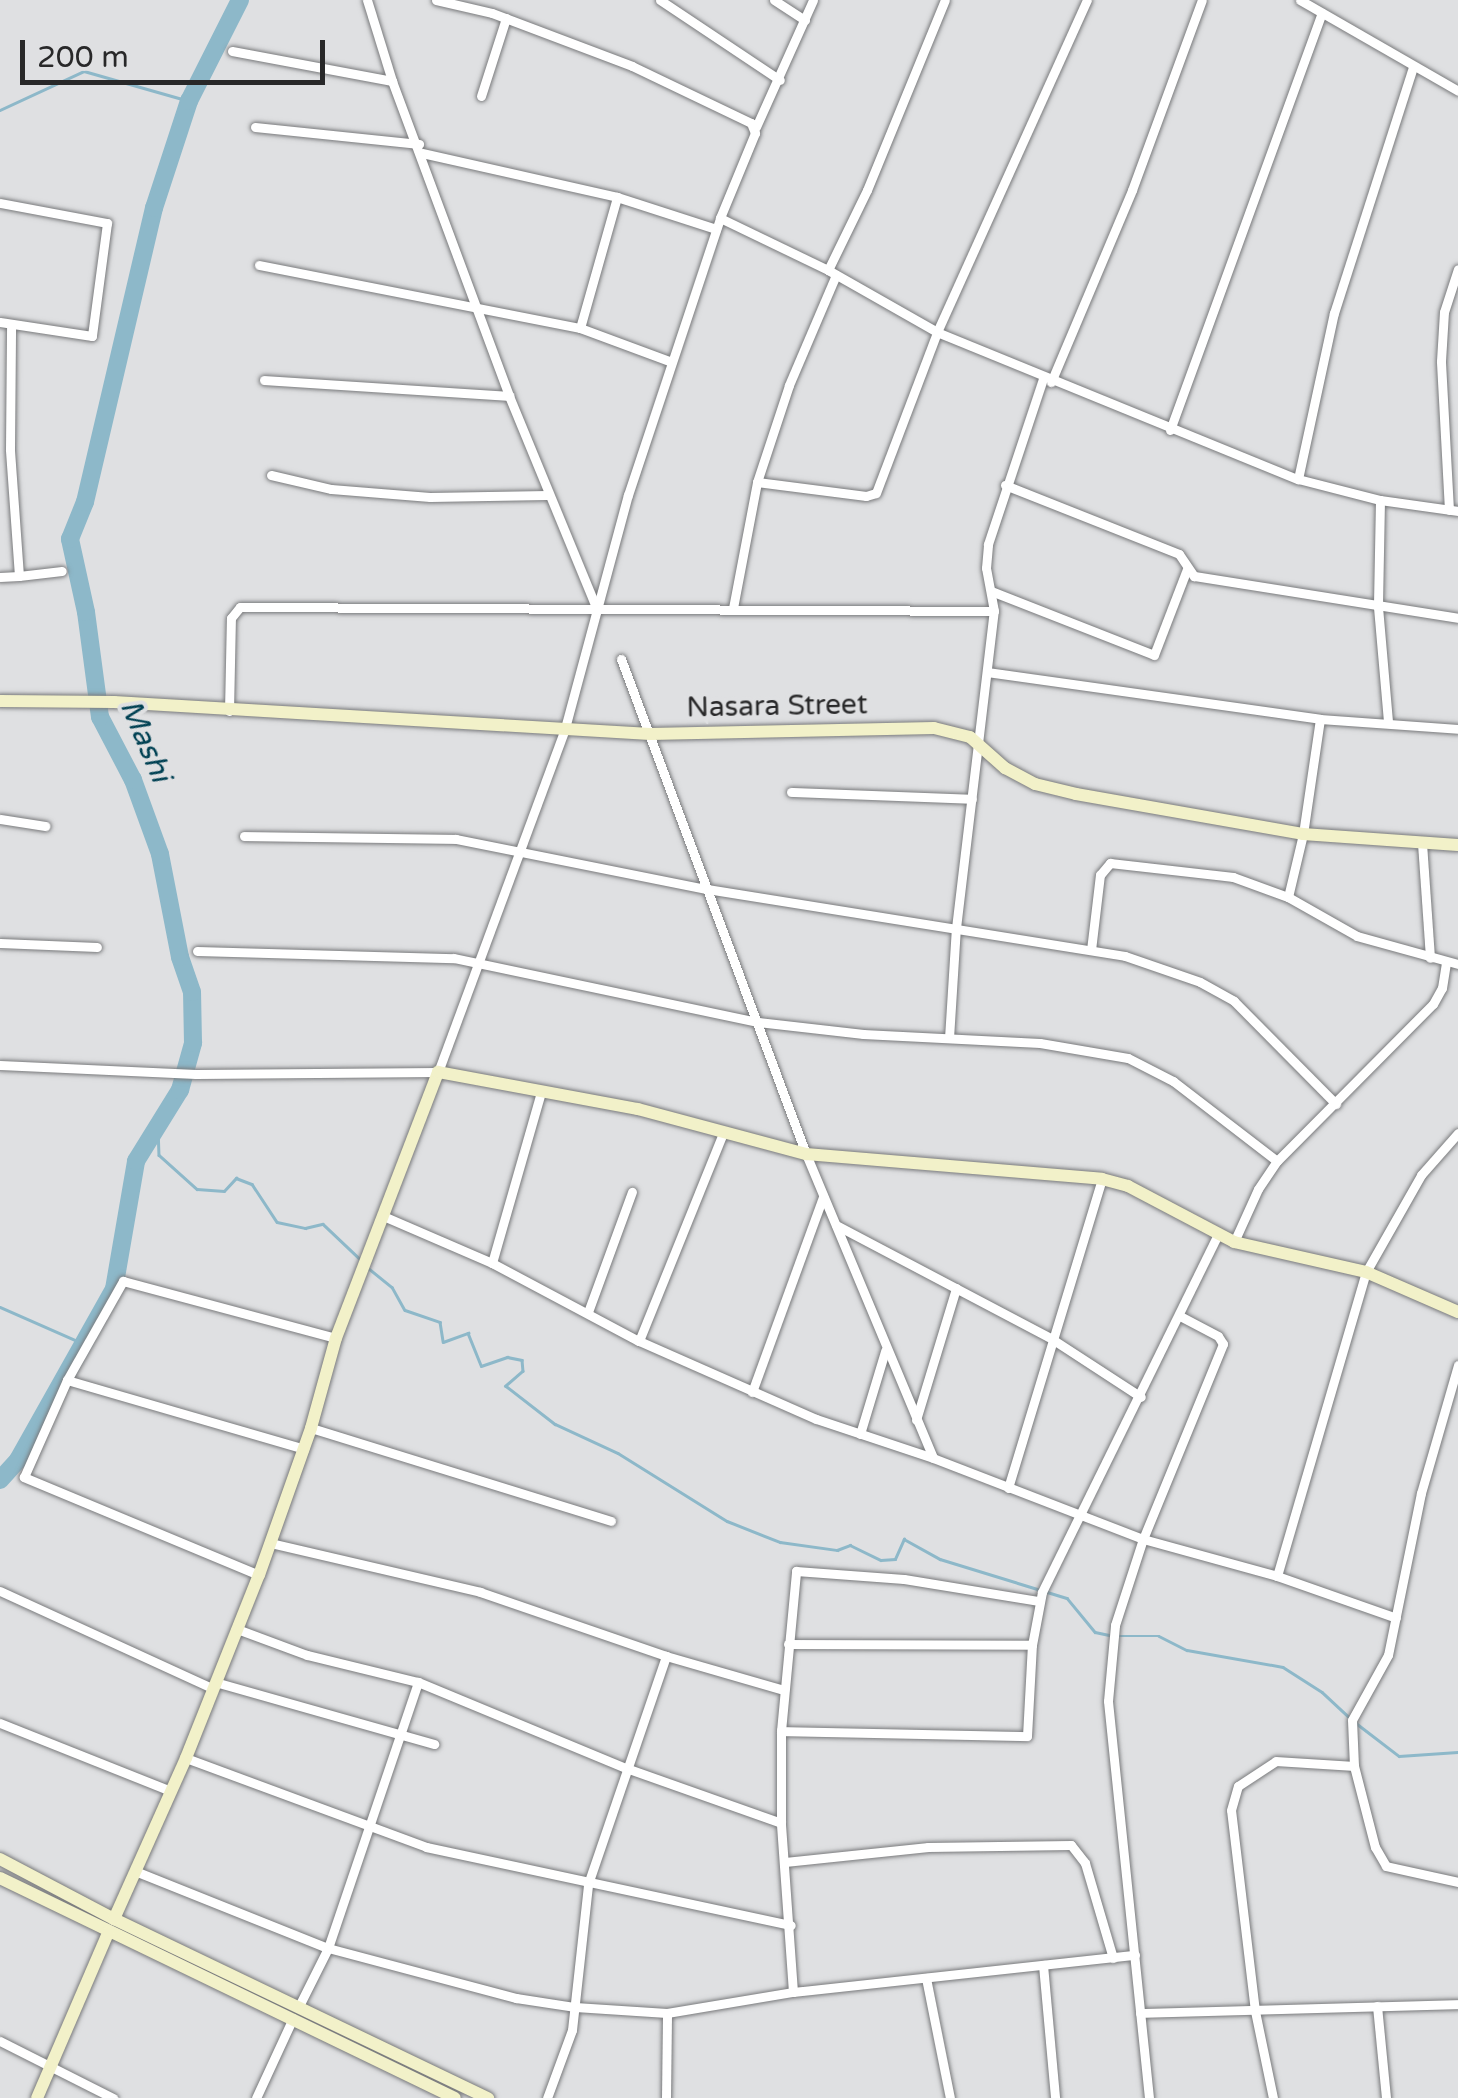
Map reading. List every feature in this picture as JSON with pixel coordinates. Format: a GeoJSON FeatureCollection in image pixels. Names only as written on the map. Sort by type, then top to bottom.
{"type":"FeatureCollection","features":[{"type":"Feature","properties":{"kind":"street"},"geometry":{"type":"LineString","coordinates":[[367,0],[392,81],[509,396],[597,610]]}},
{"type":"Feature","properties":{"kind":"street"},"geometry":{"type":"LineString","coordinates":[[436,0],[506,18],[632,66],[756,127]]}},
{"type":"Feature","properties":{"kind":"street"},"geometry":{"type":"LineString","coordinates":[[660,0],[780,80]]}},
{"type":"Feature","properties":{"kind":"street"},"geometry":{"type":"LineString","coordinates":[[774,0],[805,20]]}},
{"type":"Feature","properties":{"kind":"street"},"geometry":{"type":"LineString","coordinates":[[37,2098],[186,1758],[270,1543],[311,1428],[336,1338],[481,962],[564,728],[670,361],[716,229],[756,127],[814,0]]}},
{"type":"Feature","properties":{"kind":"street"},"geometry":{"type":"LineString","coordinates":[[733,608],[757,482],[789,384],[945,0]]}},
{"type":"Feature","properties":{"kind":"street"},"geometry":{"type":"LineString","coordinates":[[757,482],[866,496],[876,493],[937,332],[1087,0]]}},
{"type":"Feature","properties":{"kind":"street"},"geometry":{"type":"LineString","coordinates":[[949,1038],[956,928],[994,611],[986,568],[988,544],[1005,485],[1132,190],[1202,0]]}},
{"type":"Feature","properties":{"kind":"street"},"geometry":{"type":"LineString","coordinates":[[1300,0],[1458,92]]}},
{"type":"Feature","properties":{"kind":"street"},"geometry":{"type":"LineString","coordinates":[[1170,430],[1322,13]]}},
{"type":"Feature","properties":{"kind":"street"},"geometry":{"type":"LineString","coordinates":[[481,96],[506,18]]}},
{"type":"Feature","properties":{"kind":"street"},"geometry":{"type":"LineString","coordinates":[[232,50],[392,81]]}},
{"type":"Feature","properties":{"kind":"street"},"geometry":{"type":"LineString","coordinates":[[1298,479],[1334,313],[1414,67]]}},
{"type":"Feature","properties":{"kind":"street"},"geometry":{"type":"LineString","coordinates":[[255,127],[420,149],[617,198],[716,229]]}},
{"type":"Feature","properties":{"kind":"street"},"geometry":{"type":"LineString","coordinates":[[580,328],[617,198]]}},
{"type":"Feature","properties":{"kind":"street"},"geometry":{"type":"LineString","coordinates":[[0,203],[106,223],[92,336],[6,324],[5,449],[19,576]]}},
{"type":"Feature","properties":{"kind":"street"},"geometry":{"type":"LineString","coordinates":[[720,218],[937,332],[1170,430],[1298,479],[1380,500],[1453,511],[1443,398],[1444,312],[1458,269]]}},
{"type":"Feature","properties":{"kind":"street"},"geometry":{"type":"LineString","coordinates":[[259,265],[580,328],[670,361]]}},
{"type":"Feature","properties":{"kind":"street"},"geometry":{"type":"LineString","coordinates":[[1444,312],[1458,313]]}},
{"type":"Feature","properties":{"kind":"street"},"geometry":{"type":"LineString","coordinates":[[264,380],[509,396]]}},
{"type":"Feature","properties":{"kind":"street"},"geometry":{"type":"LineString","coordinates":[[1443,398],[1458,400]]}},
{"type":"Feature","properties":{"kind":"street"},"geometry":{"type":"LineString","coordinates":[[271,475],[332,489],[430,496],[547,495]]}},
{"type":"Feature","properties":{"kind":"street"},"geometry":{"type":"LineString","coordinates":[[1005,485],[1179,554],[1194,576],[1223,584],[1458,618]]}},
{"type":"Feature","properties":{"kind":"street"},"geometry":{"type":"LineString","coordinates":[[1380,500],[1378,608],[1388,722]]}},
{"type":"Feature","properties":{"kind":"street"},"geometry":{"type":"LineString","coordinates":[[991,591],[1154,655],[1159,652],[1187,569]]}},
{"type":"Feature","properties":{"kind":"street"},"geometry":{"type":"LineString","coordinates":[[0,577],[62,571]]}},
{"type":"Feature","properties":{"kind":"street"},"geometry":{"type":"LineString","coordinates":[[229,712],[231,618],[240,607],[994,611]]}},
{"type":"Feature","properties":{"kind":"street"},"geometry":{"type":"LineString","coordinates":[[621,659],[806,1154],[885,1351],[934,1458]]}},
{"type":"Feature","properties":{"kind":"street"},"geometry":{"type":"LineString","coordinates":[[987,672],[1320,720],[1458,729]]}},
{"type":"Feature","properties":{"kind":"street","name":"Nasara Street"},"geometry":{"type":"LineString","coordinates":[[0,701],[114,702],[229,712],[650,734],[934,728],[954,730],[979,743],[1005,768],[1035,784],[1304,834],[1458,845]]}},
{"type":"Feature","properties":{"kind":"street"},"geometry":{"type":"LineString","coordinates":[[1288,897],[1304,834],[1320,720]]}},
{"type":"Feature","properties":{"kind":"street"},"geometry":{"type":"LineString","coordinates":[[790,792],[972,799]]}},
{"type":"Feature","properties":{"kind":"street"},"geometry":{"type":"LineString","coordinates":[[0,819],[45,826]]}},
{"type":"Feature","properties":{"kind":"street"},"geometry":{"type":"LineString","coordinates":[[244,836],[456,840],[519,848],[707,889],[1091,950],[1200,982],[1234,1001],[1336,1104]]}},
{"type":"Feature","properties":{"kind":"street"},"geometry":{"type":"LineString","coordinates":[[1422,842],[1430,958]]}},
{"type":"Feature","properties":{"kind":"street"},"geometry":{"type":"LineString","coordinates":[[1091,950],[1100,875],[1110,863],[1233,878],[1288,897],[1357,936],[1458,964]]}},
{"type":"Feature","properties":{"kind":"street"},"geometry":{"type":"LineString","coordinates":[[0,943],[97,947]]}},
{"type":"Feature","properties":{"kind":"street"},"geometry":{"type":"LineString","coordinates":[[197,951],[396,954],[481,962],[758,1022],[1040,1043],[1128,1058],[1173,1081],[1277,1161]]}},
{"type":"Feature","properties":{"kind":"street"},"geometry":{"type":"LineString","coordinates":[[1234,1242],[1258,1188],[1277,1161],[1433,1004],[1442,988],[1446,963]]}},
{"type":"Feature","properties":{"kind":"street"},"geometry":{"type":"LineString","coordinates":[[0,1065],[196,1074],[438,1072],[638,1109],[806,1154],[1102,1179],[1128,1186],[1234,1242],[1366,1272],[1458,1312]]}},
{"type":"Feature","properties":{"kind":"street"},"geometry":{"type":"LineString","coordinates":[[492,1263],[541,1092]]}},
{"type":"Feature","properties":{"kind":"street"},"geometry":{"type":"LineString","coordinates":[[639,1340],[724,1133]]}},
{"type":"Feature","properties":{"kind":"street"},"geometry":{"type":"LineString","coordinates":[[1277,1576],[1366,1272],[1421,1175],[1458,1133]]}},
{"type":"Feature","properties":{"kind":"street"},"geometry":{"type":"LineString","coordinates":[[1008,1488],[1102,1179]]}},
{"type":"Feature","properties":{"kind":"street"},"geometry":{"type":"LineString","coordinates":[[588,1312],[632,1192]]}},
{"type":"Feature","properties":{"kind":"street"},"geometry":{"type":"LineString","coordinates":[[752,1392],[824,1195]]}},
{"type":"Feature","properties":{"kind":"street"},"geometry":{"type":"LineString","coordinates":[[382,1216],[492,1263],[639,1340],[752,1392],[1143,1539],[1277,1576],[1396,1618]]}},
{"type":"Feature","properties":{"kind":"street"},"geometry":{"type":"LineString","coordinates":[[836,1225],[1052,1339],[1141,1398]]}},
{"type":"Feature","properties":{"kind":"street"},"geometry":{"type":"LineString","coordinates":[[781,1730],[1027,1736],[1032,1646],[1039,1602],[1218,1235]]}},
{"type":"Feature","properties":{"kind":"street"},"geometry":{"type":"LineString","coordinates":[[258,1574],[24,1477],[68,1380],[123,1281],[336,1338]]}},
{"type":"Feature","properties":{"kind":"street"},"geometry":{"type":"LineString","coordinates":[[916,1420],[956,1288]]}},
{"type":"Feature","properties":{"kind":"street"},"geometry":{"type":"LineString","coordinates":[[1150,2098],[1108,1701],[1114,1625],[1143,1539],[1224,1344],[1180,1316]]}},
{"type":"Feature","properties":{"kind":"street"},"geometry":{"type":"LineString","coordinates":[[860,1434],[885,1351]]}},
{"type":"Feature","properties":{"kind":"street"},"geometry":{"type":"LineString","coordinates":[[1458,1365],[1421,1492],[1388,1655],[1352,1720],[1354,1766],[1375,1848],[1386,1866],[1458,1882]]}},
{"type":"Feature","properties":{"kind":"street"},"geometry":{"type":"LineString","coordinates":[[68,1380],[304,1449]]}},
{"type":"Feature","properties":{"kind":"street"},"geometry":{"type":"LineString","coordinates":[[311,1428],[611,1521]]}},
{"type":"Feature","properties":{"kind":"street"},"geometry":{"type":"LineString","coordinates":[[270,1543],[480,1592],[666,1656],[784,1690]]}},
{"type":"Feature","properties":{"kind":"street"},"geometry":{"type":"LineString","coordinates":[[793,1992],[781,1823],[781,1730],[798,1570],[904,1579],[1039,1602]]}},
{"type":"Feature","properties":{"kind":"street"},"geometry":{"type":"LineString","coordinates":[[0,1591],[214,1685],[402,1732],[434,1744]]}},
{"type":"Feature","properties":{"kind":"street"},"geometry":{"type":"LineString","coordinates":[[237,1629],[307,1655],[418,1682],[626,1768],[781,1823]]}},
{"type":"Feature","properties":{"kind":"street"},"geometry":{"type":"LineString","coordinates":[[788,1644],[1032,1646]]}},
{"type":"Feature","properties":{"kind":"street"},"geometry":{"type":"LineString","coordinates":[[547,2098],[564,2063],[575,2008],[588,1884],[666,1656]]}},
{"type":"Feature","properties":{"kind":"street"},"geometry":{"type":"LineString","coordinates":[[256,2098],[328,1948],[372,1828],[418,1682]]}},
{"type":"Feature","properties":{"kind":"street"},"geometry":{"type":"LineString","coordinates":[[0,1723],[171,1791]]}},
{"type":"Feature","properties":{"kind":"street"},"geometry":{"type":"LineString","coordinates":[[186,1758],[372,1828],[479,1862],[791,1925]]}},
{"type":"Feature","properties":{"kind":"street"},"geometry":{"type":"LineString","coordinates":[[1274,2098],[1255,2010],[1231,1810],[1238,1786],[1276,1761],[1354,1766]]}},
{"type":"Feature","properties":{"kind":"street"},"geometry":{"type":"LineString","coordinates":[[785,1862],[928,1847],[1072,1846],[1085,1863],[1112,1958]]}},
{"type":"Feature","properties":{"kind":"street"},"geometry":{"type":"LineString","coordinates":[[0,1860],[111,1926]]}},
{"type":"Feature","properties":{"kind":"street"},"geometry":{"type":"LineString","coordinates":[[135,1871],[328,1948],[499,1994],[575,2008],[667,2014],[793,1992],[1136,1955]]}},
{"type":"Feature","properties":{"kind":"street"},"geometry":{"type":"LineString","coordinates":[[0,1878],[488,2098]]}},
{"type":"Feature","properties":{"kind":"street"},"geometry":{"type":"LineString","coordinates":[[1043,1965],[1055,2098]]}},
{"type":"Feature","properties":{"kind":"street"},"geometry":{"type":"LineString","coordinates":[[926,1978],[950,2098]]}},
{"type":"Feature","properties":{"kind":"street"},"geometry":{"type":"LineString","coordinates":[[1140,2013],[1458,2004]]}},
{"type":"Feature","properties":{"kind":"street"},"geometry":{"type":"LineString","coordinates":[[1377,2006],[1386,2098]]}},
{"type":"Feature","properties":{"kind":"street"},"geometry":{"type":"LineString","coordinates":[[296,2012],[455,2098]]}},
{"type":"Feature","properties":{"kind":"street"},"geometry":{"type":"LineString","coordinates":[[666,2098],[667,2014]]}},
{"type":"Feature","properties":{"kind":"street"},"geometry":{"type":"LineString","coordinates":[[0,2041],[113,2098]]}},
{"type":"Feature","properties":{"kind":"waterway","name":"Mashi"},"geometry":{"type":"LineString","coordinates":[[0,1480],[18,1460],[114,1289],[136,1161],[180,1090],[193,1043],[192,992],[180,957],[160,854],[133,780],[100,717],[86,612],[70,539],[85,502],[154,208],[189,101],[240,0]]}},
{"type":"Feature","properties":{"kind":"waterway"},"geometry":{"type":"LineString","coordinates":[[0,110],[84,71],[189,101]]}},
{"type":"Feature","properties":{"kind":"waterway"},"geometry":{"type":"LineString","coordinates":[[158,1127],[159,1155],[197,1189],[224,1191],[236,1178],[252,1184],[277,1222],[305,1228],[323,1224],[362,1261]]}},
{"type":"Feature","properties":{"kind":"waterway"},"geometry":{"type":"LineString","coordinates":[[367,1267],[392,1287],[405,1310],[440,1322],[443,1342],[468,1333],[481,1366],[507,1357],[522,1360],[523,1371],[506,1386],[555,1424],[618,1453],[727,1521],[780,1542],[837,1550],[850,1545],[881,1560],[895,1559],[904,1539],[940,1559],[1067,1598],[1095,1632],[1109,1635]]}},
{"type":"Feature","properties":{"kind":"waterway"},"geometry":{"type":"LineString","coordinates":[[0,1307],[82,1343]]}},
{"type":"Feature","properties":{"kind":"waterway"},"geometry":{"type":"LineString","coordinates":[[1117,1636],[1159,1636],[1187,1650],[1283,1667],[1322,1692],[1350,1718]]}},
{"type":"Feature","properties":{"kind":"waterway"},"geometry":{"type":"LineString","coordinates":[[1356,1723],[1399,1756],[1458,1752]]}}]}
